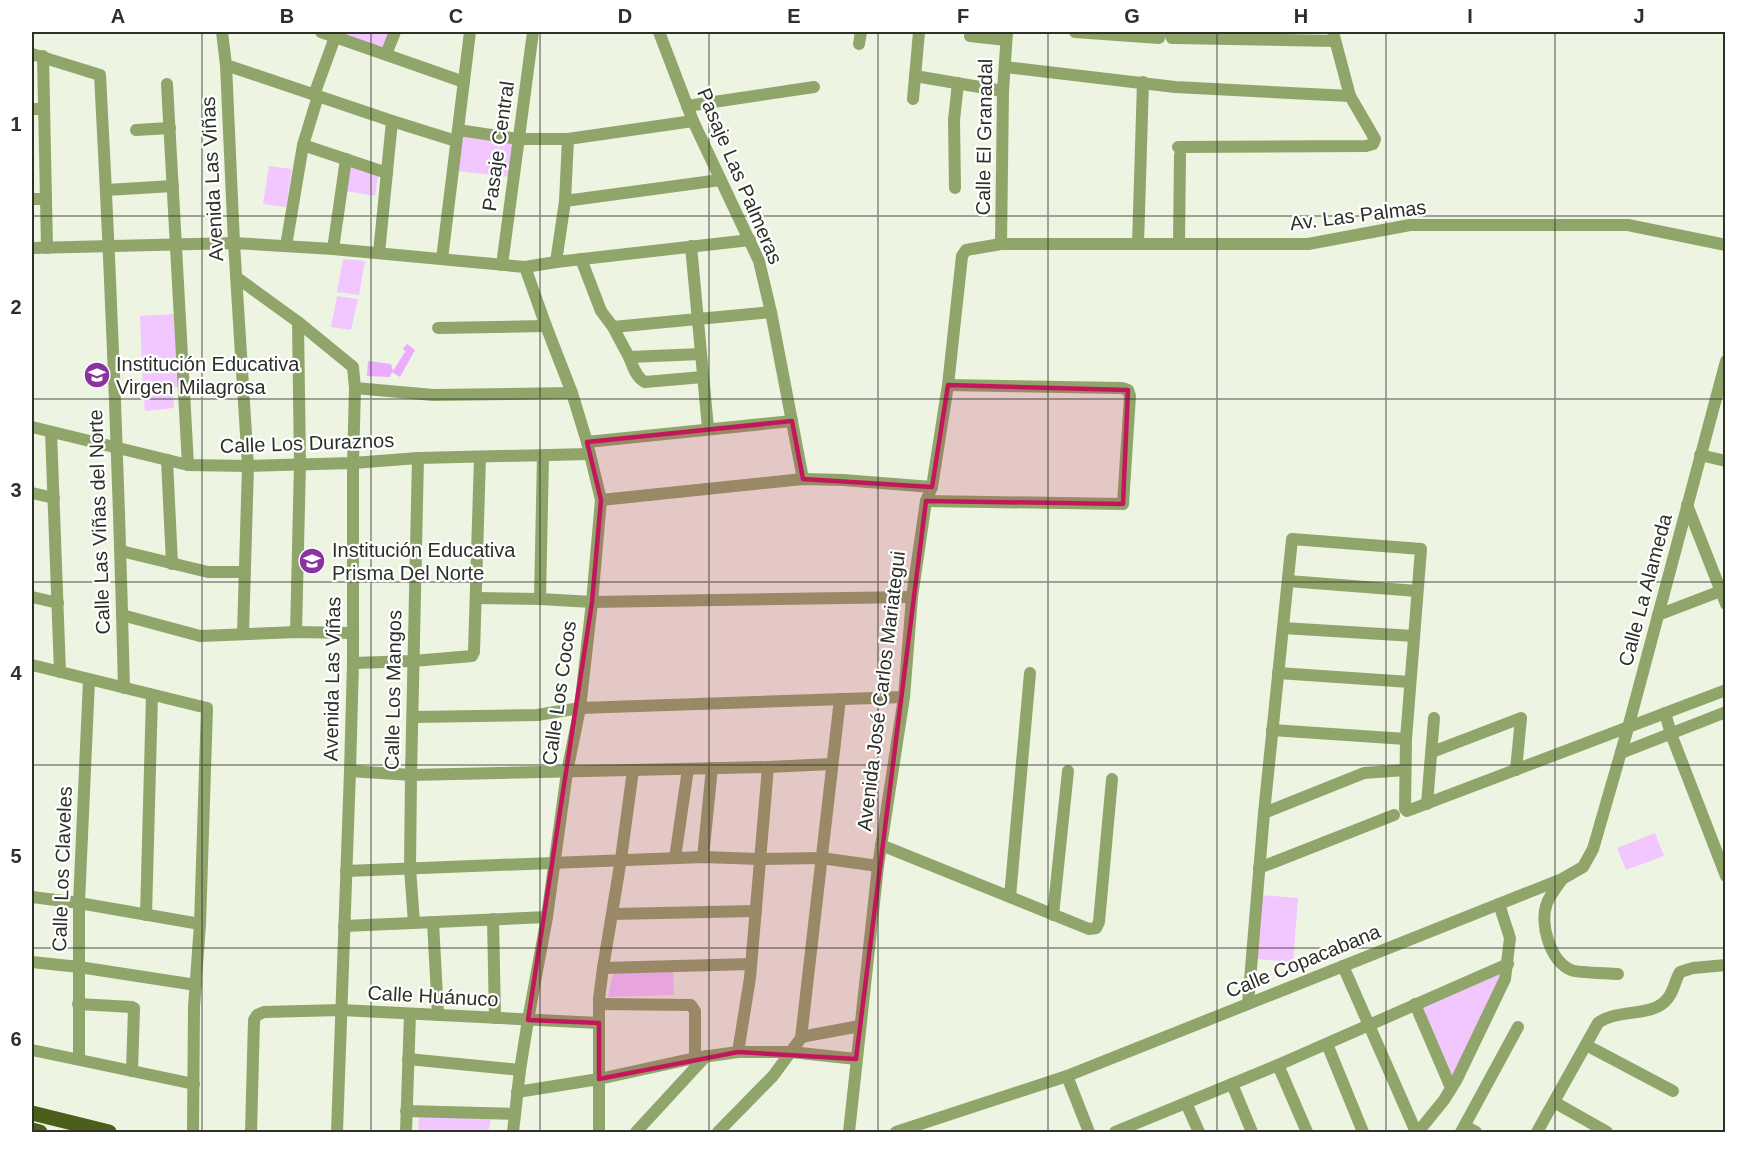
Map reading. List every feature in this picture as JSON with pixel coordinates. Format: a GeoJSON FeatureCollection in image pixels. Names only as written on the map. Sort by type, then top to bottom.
{"type":"FeatureCollection","features":[{"type":"Feature","properties":{"kind":"main road"},"geometry":{"type":"LineString","coordinates":[[32,1113],[109,1132]]}},
{"type":"Feature","properties":{"kind":"main road"},"geometry":{"type":"LineString","coordinates":[[32,1130],[40,1132]]}},
{"type":"Feature","properties":{"kind":"street","name":"Avenida Las Viñas"},"geometry":{"type":"LineString","coordinates":[[222,32],[226,65],[236,276],[298,322],[352,367],[355,388],[352,463],[353,663],[337,1132]]}},
{"type":"Feature","properties":{"kind":"street"},"geometry":{"type":"LineString","coordinates":[[321,32],[464,82]]}},
{"type":"Feature","properties":{"kind":"street"},"geometry":{"type":"LineString","coordinates":[[386,54],[395,32]]}},
{"type":"Feature","properties":{"kind":"street"},"geometry":{"type":"LineString","coordinates":[[442,259],[470,32]]}},
{"type":"Feature","properties":{"kind":"street","name":"Pasaje Central"},"geometry":{"type":"LineString","coordinates":[[502,265],[533,32]]}},
{"type":"Feature","properties":{"kind":"street","name":"Pasaje Las Palmeras"},"geometry":{"type":"LineString","coordinates":[[659,32],[693,121],[759,261],[803,479]]}},
{"type":"Feature","properties":{"kind":"street"},"geometry":{"type":"LineString","coordinates":[[913,99],[919,32]]}},
{"type":"Feature","properties":{"kind":"street"},"geometry":{"type":"LineString","coordinates":[[1075,32],[1164,35],[1172,38],[1334,36],[1350,96],[1375,138],[1372,144],[1179,151],[1179,244]]}},
{"type":"Feature","properties":{"kind":"street"},"geometry":{"type":"LineString","coordinates":[[970,36],[1006,36]]}},
{"type":"Feature","properties":{"kind":"street","name":"Calle El Granadal"},"geometry":{"type":"LineString","coordinates":[[1001,244],[1006,36]]}},
{"type":"Feature","properties":{"kind":"street"},"geometry":{"type":"LineString","coordinates":[[286,246],[303,145],[335,37]]}},
{"type":"Feature","properties":{"kind":"street"},"geometry":{"type":"LineString","coordinates":[[37,55],[38,109],[45,162],[47,248]]}},
{"type":"Feature","properties":{"kind":"street","name":"Calle Las Viñas del Norte"},"geometry":{"type":"LineString","coordinates":[[37,55],[100,75],[121,551],[124,688]]}},
{"type":"Feature","properties":{"kind":"street"},"geometry":{"type":"LineString","coordinates":[[226,65],[392,121],[457,135],[518,139],[568,139],[693,121]]}},
{"type":"Feature","properties":{"kind":"street"},"geometry":{"type":"LineString","coordinates":[[1005,67],[1175,87],[1350,96]]}},
{"type":"Feature","properties":{"kind":"street"},"geometry":{"type":"LineString","coordinates":[[915,76],[1003,91]]}},
{"type":"Feature","properties":{"kind":"street"},"geometry":{"type":"LineString","coordinates":[[1138,244],[1143,82]]}},
{"type":"Feature","properties":{"kind":"street"},"geometry":{"type":"LineString","coordinates":[[955,188],[954,120],[958,83]]}},
{"type":"Feature","properties":{"kind":"street"},"geometry":{"type":"LineString","coordinates":[[167,84],[188,465]]}},
{"type":"Feature","properties":{"kind":"street"},"geometry":{"type":"LineString","coordinates":[[687,106],[814,87]]}},
{"type":"Feature","properties":{"kind":"street"},"geometry":{"type":"LineString","coordinates":[[380,253],[392,121]]}},
{"type":"Feature","properties":{"kind":"street"},"geometry":{"type":"LineString","coordinates":[[136,130],[170,128]]}},
{"type":"Feature","properties":{"kind":"street"},"geometry":{"type":"LineString","coordinates":[[556,262],[566,201],[568,139]]}},
{"type":"Feature","properties":{"kind":"street"},"geometry":{"type":"LineString","coordinates":[[303,145],[387,173]]}},
{"type":"Feature","properties":{"kind":"street"},"geometry":{"type":"LineString","coordinates":[[333,249],[346,159]]}},
{"type":"Feature","properties":{"kind":"street"},"geometry":{"type":"LineString","coordinates":[[32,160],[45,162]]}},
{"type":"Feature","properties":{"kind":"street"},"geometry":{"type":"LineString","coordinates":[[566,201],[720,180]]}},
{"type":"Feature","properties":{"kind":"street"},"geometry":{"type":"LineString","coordinates":[[106,190],[173,186]]}},
{"type":"Feature","properties":{"kind":"street"},"geometry":{"type":"LineString","coordinates":[[32,199],[46,199]]}},
{"type":"Feature","properties":{"kind":"street","name":"Av. Las Palmas"},"geometry":{"type":"LineString","coordinates":[[962,256],[966,250],[1001,244],[1308,244],[1410,225],[1628,225],[1725,245]]}},
{"type":"Feature","properties":{"kind":"street"},"geometry":{"type":"LineString","coordinates":[[32,248],[234,243],[333,249],[525,267],[750,240]]}},
{"type":"Feature","properties":{"kind":"street"},"geometry":{"type":"LineString","coordinates":[[691,246],[708,428]]}},
{"type":"Feature","properties":{"kind":"street","name":"Avenida José Carlos Mariategui"},"geometry":{"type":"LineString","coordinates":[[849,1132],[878,866],[904,697],[912,597],[926,501],[932,487],[948,385],[962,256]]}},
{"type":"Feature","properties":{"kind":"street"},"geometry":{"type":"LineString","coordinates":[[581,259],[601,311],[613,327],[641,380],[645,382],[704,377]]}},
{"type":"Feature","properties":{"kind":"street","name":"Calle Los Cocos"},"geometry":{"type":"LineString","coordinates":[[513,1132],[520,1070],[547,917],[567,772],[580,708],[601,500],[572,393],[525,267]]}},
{"type":"Feature","properties":{"kind":"street"},"geometry":{"type":"LineString","coordinates":[[236,276],[249,466],[243,634]]}},
{"type":"Feature","properties":{"kind":"street"},"geometry":{"type":"LineString","coordinates":[[613,327],[771,312]]}},
{"type":"Feature","properties":{"kind":"street"},"geometry":{"type":"LineString","coordinates":[[297,632],[300,464],[298,322]]}},
{"type":"Feature","properties":{"kind":"street"},"geometry":{"type":"LineString","coordinates":[[438,328],[546,326]]}},
{"type":"Feature","properties":{"kind":"street"},"geometry":{"type":"LineString","coordinates":[[629,357],[701,354]]}},
{"type":"Feature","properties":{"kind":"street","name":"Calle La Alameda"},"geometry":{"type":"LineString","coordinates":[[1628,728],[1725,361]]}},
{"type":"Feature","properties":{"kind":"street"},"geometry":{"type":"LineString","coordinates":[[926,501],[1123,504],[1130,396],[1128,390],[1122,388],[948,385]]}},
{"type":"Feature","properties":{"kind":"street"},"geometry":{"type":"LineString","coordinates":[[355,388],[433,395],[572,393]]}},
{"type":"Feature","properties":{"kind":"street","name":"Calle Los Duraznos"},"geometry":{"type":"LineString","coordinates":[[32,427],[188,465],[249,466],[352,463],[418,458],[543,456],[708,428],[792,421]]}},
{"type":"Feature","properties":{"kind":"street"},"geometry":{"type":"LineString","coordinates":[[51,432],[60,672]]}},
{"type":"Feature","properties":{"kind":"street"},"geometry":{"type":"LineString","coordinates":[[1700,455],[1725,461]]}},
{"type":"Feature","properties":{"kind":"street"},"geometry":{"type":"LineString","coordinates":[[540,599],[543,456]]}},
{"type":"Feature","properties":{"kind":"street"},"geometry":{"type":"LineString","coordinates":[[353,663],[472,656],[474,652],[480,457]]}},
{"type":"Feature","properties":{"kind":"street","name":"Calle Los Mangos"},"geometry":{"type":"LineString","coordinates":[[414,923],[410,868],[418,458]]}},
{"type":"Feature","properties":{"kind":"street"},"geometry":{"type":"LineString","coordinates":[[167,460],[172,564]]}},
{"type":"Feature","properties":{"kind":"street"},"geometry":{"type":"LineString","coordinates":[[601,500],[803,479],[932,487]]}},
{"type":"Feature","properties":{"kind":"street"},"geometry":{"type":"LineString","coordinates":[[32,492],[54,498]]}},
{"type":"Feature","properties":{"kind":"street"},"geometry":{"type":"LineString","coordinates":[[1687,505],[1723,590],[1725,604]]}},
{"type":"Feature","properties":{"kind":"street"},"geometry":{"type":"LineString","coordinates":[[1248,1004],[1264,813],[1292,538],[1421,549],[1402,812]]}},
{"type":"Feature","properties":{"kind":"street"},"geometry":{"type":"LineString","coordinates":[[121,551],[208,572],[245,572]]}},
{"type":"Feature","properties":{"kind":"street"},"geometry":{"type":"LineString","coordinates":[[1287,581],[1418,591]]}},
{"type":"Feature","properties":{"kind":"street"},"geometry":{"type":"LineString","coordinates":[[1658,615],[1723,590]]}},
{"type":"Feature","properties":{"kind":"street"},"geometry":{"type":"LineString","coordinates":[[32,597],[58,603]]}},
{"type":"Feature","properties":{"kind":"street"},"geometry":{"type":"LineString","coordinates":[[476,598],[592,602],[912,597]]}},
{"type":"Feature","properties":{"kind":"street"},"geometry":{"type":"LineString","coordinates":[[122,615],[200,636],[297,632],[352,633]]}},
{"type":"Feature","properties":{"kind":"street"},"geometry":{"type":"LineString","coordinates":[[1283,628],[1414,636]]}},
{"type":"Feature","properties":{"kind":"street"},"geometry":{"type":"LineString","coordinates":[[32,665],[207,708],[200,924],[194,1007],[193,1132]]}},
{"type":"Feature","properties":{"kind":"street"},"geometry":{"type":"LineString","coordinates":[[1010,897],[1030,673]]}},
{"type":"Feature","properties":{"kind":"street"},"geometry":{"type":"LineString","coordinates":[[1278,673],[1410,682]]}},
{"type":"Feature","properties":{"kind":"street","name":"Calle Los Claveles"},"geometry":{"type":"LineString","coordinates":[[78,1059],[79,903],[89,680]]}},
{"type":"Feature","properties":{"kind":"street"},"geometry":{"type":"LineString","coordinates":[[1259,868],[1725,690]]}},
{"type":"Feature","properties":{"kind":"street"},"geometry":{"type":"LineString","coordinates":[[146,915],[152,695]]}},
{"type":"Feature","properties":{"kind":"street"},"geometry":{"type":"LineString","coordinates":[[413,717],[537,715],[580,708],[904,697]]}},
{"type":"Feature","properties":{"kind":"street"},"geometry":{"type":"LineString","coordinates":[[801,1038],[840,699]]}},
{"type":"Feature","properties":{"kind":"street"},"geometry":{"type":"LineString","coordinates":[[1621,753],[1725,712]]}},
{"type":"Feature","properties":{"kind":"street"},"geometry":{"type":"LineString","coordinates":[[1665,713],[1725,876]]}},
{"type":"Feature","properties":{"kind":"street"},"geometry":{"type":"LineString","coordinates":[[1428,804],[1434,718]]}},
{"type":"Feature","properties":{"kind":"street"},"geometry":{"type":"LineString","coordinates":[[1432,752],[1521,718],[1516,770]]}},
{"type":"Feature","properties":{"kind":"street","name":"Calle Copacabana"},"geometry":{"type":"LineString","coordinates":[[896,1132],[1067,1076],[1562,879],[1583,867],[1593,849],[1628,728]]}},
{"type":"Feature","properties":{"kind":"street"},"geometry":{"type":"LineString","coordinates":[[1272,730],[1406,739]]}},
{"type":"Feature","properties":{"kind":"street"},"geometry":{"type":"LineString","coordinates":[[350,771],[411,775],[832,764]]}},
{"type":"Feature","properties":{"kind":"street"},"geometry":{"type":"LineString","coordinates":[[738,1052],[751,964],[768,767]]}},
{"type":"Feature","properties":{"kind":"street"},"geometry":{"type":"LineString","coordinates":[[703,857],[712,768]]}},
{"type":"Feature","properties":{"kind":"street"},"geometry":{"type":"LineString","coordinates":[[675,858],[688,769]]}},
{"type":"Feature","properties":{"kind":"street"},"geometry":{"type":"LineString","coordinates":[[599,1132],[599,1004],[633,770]]}},
{"type":"Feature","properties":{"kind":"street"},"geometry":{"type":"LineString","coordinates":[[1264,813],[1364,773],[1405,770]]}},
{"type":"Feature","properties":{"kind":"street"},"geometry":{"type":"LineString","coordinates":[[1053,915],[1068,771]]}},
{"type":"Feature","properties":{"kind":"street"},"geometry":{"type":"LineString","coordinates":[[881,845],[1089,930],[1096,928],[1099,922],[1112,779]]}},
{"type":"Feature","properties":{"kind":"street"},"geometry":{"type":"LineString","coordinates":[[346,871],[703,857],[821,858],[878,866]]}},
{"type":"Feature","properties":{"kind":"street"},"geometry":{"type":"LineString","coordinates":[[1562,879],[1547,903],[1544,916],[1544,930],[1553,951],[1571,970],[1618,974]]}},
{"type":"Feature","properties":{"kind":"street"},"geometry":{"type":"LineString","coordinates":[[32,897],[200,924]]}},
{"type":"Feature","properties":{"kind":"street"},"geometry":{"type":"LineString","coordinates":[[1343,966],[1417,1132],[1452,1088],[1505,980],[1510,938],[1499,904]]}},
{"type":"Feature","properties":{"kind":"street"},"geometry":{"type":"LineString","coordinates":[[612,914],[756,911]]}},
{"type":"Feature","properties":{"kind":"street"},"geometry":{"type":"LineString","coordinates":[[344,926],[547,917]]}},
{"type":"Feature","properties":{"kind":"street"},"geometry":{"type":"LineString","coordinates":[[493,919],[495,1018]]}},
{"type":"Feature","properties":{"kind":"street"},"geometry":{"type":"LineString","coordinates":[[433,922],[438,1015]]}},
{"type":"Feature","properties":{"kind":"street"},"geometry":{"type":"LineString","coordinates":[[32,962],[196,985]]}},
{"type":"Feature","properties":{"kind":"street"},"geometry":{"type":"LineString","coordinates":[[603,968],[751,964]]}},
{"type":"Feature","properties":{"kind":"street"},"geometry":{"type":"LineString","coordinates":[[1115,1132],[1142,1127],[1186,1103],[1508,964]]}},
{"type":"Feature","properties":{"kind":"street"},"geometry":{"type":"LineString","coordinates":[[1537,1132],[1598,1023],[1607,1016],[1645,1011],[1661,1005],[1668,999],[1680,972],[1693,968],[1725,965]]}},
{"type":"Feature","properties":{"kind":"street"},"geometry":{"type":"LineString","coordinates":[[78,1004],[134,1008],[132,1071]]}},
{"type":"Feature","properties":{"kind":"street"},"geometry":{"type":"LineString","coordinates":[[599,1004],[692,1005],[695,1011],[701,1057],[636,1132]]}},
{"type":"Feature","properties":{"kind":"street"},"geometry":{"type":"LineString","coordinates":[[1415,1004],[1452,1088]]}},
{"type":"Feature","properties":{"kind":"street","name":"Calle Huánuco"},"geometry":{"type":"LineString","coordinates":[[251,1132],[254,1020],[257,1015],[264,1012],[341,1010],[600,1023]]}},
{"type":"Feature","properties":{"kind":"street"},"geometry":{"type":"LineString","coordinates":[[406,1132],[410,1014]]}},
{"type":"Feature","properties":{"kind":"street"},"geometry":{"type":"LineString","coordinates":[[718,1132],[773,1076],[801,1038],[860,1026]]}},
{"type":"Feature","properties":{"kind":"street"},"geometry":{"type":"LineString","coordinates":[[1467,1130],[1518,1027]]}},
{"type":"Feature","properties":{"kind":"street"},"geometry":{"type":"LineString","coordinates":[[1327,1044],[1363,1132]]}},
{"type":"Feature","properties":{"kind":"street"},"geometry":{"type":"LineString","coordinates":[[1586,1045],[1673,1091]]}},
{"type":"Feature","properties":{"kind":"street"},"geometry":{"type":"LineString","coordinates":[[32,1050],[194,1084]]}},
{"type":"Feature","properties":{"kind":"street"},"geometry":{"type":"LineString","coordinates":[[517,1092],[599,1079],[701,1057],[738,1052],[791,1052],[856,1059]]}},
{"type":"Feature","properties":{"kind":"street"},"geometry":{"type":"LineString","coordinates":[[408,1059],[520,1070]]}},
{"type":"Feature","properties":{"kind":"street"},"geometry":{"type":"LineString","coordinates":[[1278,1065],[1307,1132]]}},
{"type":"Feature","properties":{"kind":"street"},"geometry":{"type":"LineString","coordinates":[[1067,1076],[1089,1132]]}},
{"type":"Feature","properties":{"kind":"street"},"geometry":{"type":"LineString","coordinates":[[1232,1084],[1252,1132]]}},
{"type":"Feature","properties":{"kind":"street"},"geometry":{"type":"LineString","coordinates":[[1554,1102],[1607,1132]]}},
{"type":"Feature","properties":{"kind":"street"},"geometry":{"type":"LineString","coordinates":[[1186,1103],[1199,1132]]}},
{"type":"Feature","properties":{"kind":"street"},"geometry":{"type":"LineString","coordinates":[[406,1111],[515,1114]]}},
{"type":"Feature","properties":{"kind":"highlighted area"},"geometry":{"type":"Polygon","coordinates":[[[948,385],[1128,390],[1123,504],[926,501],[856,1059],[738,1052],[599,1079],[599,1023],[528,1020],[592,602],[601,500],[587,442],[792,421],[803,479],[932,487],[948,385]]]}},
{"type":"Feature","properties":{"kind":"shaded area"},"geometry":{"type":"Polygon","coordinates":[[[330,32],[392,32],[385,51],[330,32]]]}},
{"type":"Feature","properties":{"kind":"shaded area"},"geometry":{"type":"Polygon","coordinates":[[[463,137],[514,144],[510,177],[457,171],[463,137]]]}},
{"type":"Feature","properties":{"kind":"shaded area"},"geometry":{"type":"Polygon","coordinates":[[[269,166],[292,169],[286,207],[263,204],[269,166]]]}},
{"type":"Feature","properties":{"kind":"shaded area"},"geometry":{"type":"Polygon","coordinates":[[[350,166],[378,176],[375,196],[346,191],[350,166]]]}},
{"type":"Feature","properties":{"kind":"shaded area"},"geometry":{"type":"Polygon","coordinates":[[[343,259],[365,261],[359,295],[337,292],[343,259]]]}},
{"type":"Feature","properties":{"kind":"shaded area"},"geometry":{"type":"Polygon","coordinates":[[[337,296],[358,299],[351,330],[331,327],[337,296]]]}},
{"type":"Feature","properties":{"kind":"shaded area"},"geometry":{"type":"Polygon","coordinates":[[[174,314],[178,387],[172,387],[174,408],[145,411],[143,390],[165,388],[143,389],[140,316],[174,314]]]}},
{"type":"Feature","properties":{"kind":"shaded area"},"geometry":{"type":"Polygon","coordinates":[[[407,344],[415,350],[400,377],[392,372],[390,377],[367,376],[368,361],[391,364],[393,371],[405,352],[407,353],[403,349],[407,344]]]}},
{"type":"Feature","properties":{"kind":"shaded area"},"geometry":{"type":"Polygon","coordinates":[[[1655,833],[1664,856],[1626,870],[1617,848],[1655,833]]]}},
{"type":"Feature","properties":{"kind":"shaded area"},"geometry":{"type":"Polygon","coordinates":[[[1260,895],[1298,898],[1293,962],[1255,959],[1260,895]]]}},
{"type":"Feature","properties":{"kind":"shaded area"},"geometry":{"type":"Polygon","coordinates":[[[1505,970],[1453,1077],[1423,1007],[1505,970]]]}},
{"type":"Feature","properties":{"kind":"shaded area"},"geometry":{"type":"Polygon","coordinates":[[[673,972],[674,995],[608,997],[613,973],[673,972]]]}},
{"type":"Feature","properties":{"kind":"shaded area"},"geometry":{"type":"Polygon","coordinates":[[[419,1115],[491,1119],[488,1132],[418,1132],[419,1115]]]}},
{"type":"Feature","properties":{"kind":"place","name":"Institución Educativa Virgen Milagrosa"},"geometry":{"type":"Point","coordinates":[97,375]}},
{"type":"Feature","properties":{"kind":"place","name":"Institución Educativa Prisma Del Norte"},"geometry":{"type":"Point","coordinates":[312,561]}}]}
